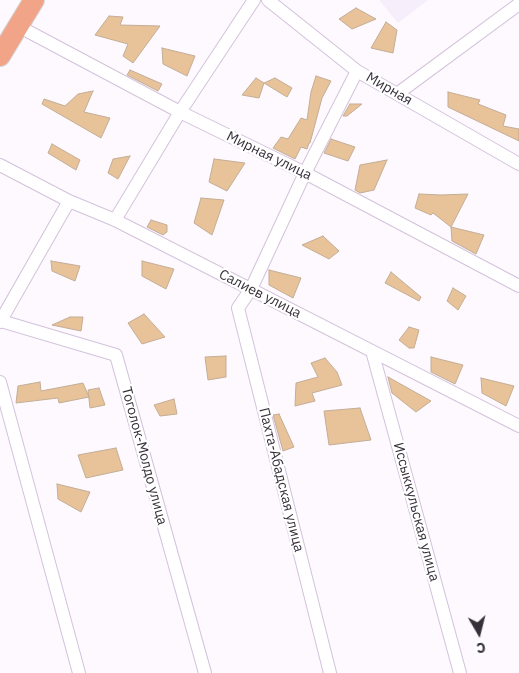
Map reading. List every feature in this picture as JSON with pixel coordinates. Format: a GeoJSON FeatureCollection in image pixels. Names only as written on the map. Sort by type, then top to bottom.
{"type":"FeatureCollection","features":[{"type":"Feature","properties":{"kind":"main road"},"geometry":{"type":"LineString","coordinates":[[0,56],[34,0]]}},
{"type":"Feature","properties":{"kind":"street"},"geometry":{"type":"LineString","coordinates":[[115,220],[180,112],[254,0]]}},
{"type":"Feature","properties":{"kind":"street","name":"Мирная"},"geometry":{"type":"LineString","coordinates":[[268,0],[358,71],[519,164]]}},
{"type":"Feature","properties":{"kind":"street"},"geometry":{"type":"LineString","coordinates":[[397,94],[519,4]]}},
{"type":"Feature","properties":{"kind":"street","name":"Мирная улица"},"geometry":{"type":"LineString","coordinates":[[18,26],[180,112],[305,174],[519,286]]}},
{"type":"Feature","properties":{"kind":"street","name":"Пахта-Абадская улица"},"geometry":{"type":"LineString","coordinates":[[330,673],[238,308],[251,289],[305,174],[358,71]]}},
{"type":"Feature","properties":{"kind":"street","name":"Салиев улица"},"geometry":{"type":"LineString","coordinates":[[0,165],[69,201],[115,220],[519,426]]}},
{"type":"Feature","properties":{"kind":"street","name":"Тоголок-Молдо улица"},"geometry":{"type":"LineString","coordinates":[[69,201],[0,322],[116,355],[204,673]]}},
{"type":"Feature","properties":{"kind":"street","name":"Иссыккульская улица"},"geometry":{"type":"LineString","coordinates":[[372,350],[460,673]]}},
{"type":"Feature","properties":{"kind":"street"},"geometry":{"type":"LineString","coordinates":[[0,382],[79,673]]}},
{"type":"Feature","properties":{"kind":"shaded area"},"geometry":{"type":"Polygon","coordinates":[[[379,0],[428,0],[398,23],[379,0]]]}},
{"type":"Feature","properties":{"kind":"building"},"geometry":{"type":"Polygon","coordinates":[[[356,8],[376,19],[352,29],[339,19],[356,8]]]}},
{"type":"Feature","properties":{"kind":"building"},"geometry":{"type":"Polygon","coordinates":[[[109,16],[123,17],[120,25],[160,26],[133,63],[123,56],[128,44],[95,35],[109,16]]]}},
{"type":"Feature","properties":{"kind":"building"},"geometry":{"type":"Polygon","coordinates":[[[386,22],[397,30],[393,53],[371,48],[386,22]]]}},
{"type":"Feature","properties":{"kind":"building"},"geometry":{"type":"Polygon","coordinates":[[[162,48],[195,56],[187,76],[163,64],[162,48]]]}},
{"type":"Feature","properties":{"kind":"building"},"geometry":{"type":"Polygon","coordinates":[[[130,70],[162,84],[158,91],[127,75],[130,70]]]}},
{"type":"Feature","properties":{"kind":"building"},"geometry":{"type":"Polygon","coordinates":[[[316,76],[331,81],[322,98],[310,143],[307,149],[301,147],[295,159],[273,148],[281,137],[288,139],[301,118],[307,120],[311,92],[316,76]]]}},
{"type":"Feature","properties":{"kind":"building"},"geometry":{"type":"Polygon","coordinates":[[[256,78],[264,83],[259,98],[242,95],[256,78]]]}},
{"type":"Feature","properties":{"kind":"building"},"geometry":{"type":"Polygon","coordinates":[[[275,78],[292,88],[287,97],[264,83],[275,78]]]}},
{"type":"Feature","properties":{"kind":"building"},"geometry":{"type":"Polygon","coordinates":[[[93,91],[84,112],[110,118],[101,138],[42,104],[44,99],[65,106],[78,94],[93,91]]]}},
{"type":"Feature","properties":{"kind":"building"},"geometry":{"type":"Polygon","coordinates":[[[448,92],[480,100],[478,104],[506,115],[503,126],[519,129],[519,141],[448,107],[448,92]]]}},
{"type":"Feature","properties":{"kind":"building"},"geometry":{"type":"Polygon","coordinates":[[[350,104],[362,104],[347,116],[343,116],[350,104]]]}},
{"type":"Feature","properties":{"kind":"building"},"geometry":{"type":"Polygon","coordinates":[[[331,139],[355,147],[348,161],[324,153],[331,139]]]}},
{"type":"Feature","properties":{"kind":"building"},"geometry":{"type":"Polygon","coordinates":[[[52,144],[80,160],[76,170],[48,153],[52,144]]]}},
{"type":"Feature","properties":{"kind":"building"},"geometry":{"type":"Polygon","coordinates":[[[130,156],[118,179],[108,173],[113,159],[130,156]]]}},
{"type":"Feature","properties":{"kind":"building"},"geometry":{"type":"Polygon","coordinates":[[[214,159],[245,163],[227,191],[209,182],[214,159]]]}},
{"type":"Feature","properties":{"kind":"building"},"geometry":{"type":"Polygon","coordinates":[[[387,160],[374,190],[360,193],[355,190],[360,165],[387,160]]]}},
{"type":"Feature","properties":{"kind":"building"},"geometry":{"type":"Polygon","coordinates":[[[419,194],[468,194],[451,227],[433,213],[431,215],[415,208],[419,194]]]}},
{"type":"Feature","properties":{"kind":"building"},"geometry":{"type":"Polygon","coordinates":[[[201,198],[224,200],[212,235],[194,223],[201,198]]]}},
{"type":"Feature","properties":{"kind":"building"},"geometry":{"type":"Polygon","coordinates":[[[151,220],[167,225],[167,232],[163,235],[147,227],[151,220]]]}},
{"type":"Feature","properties":{"kind":"building"},"geometry":{"type":"Polygon","coordinates":[[[451,227],[484,235],[476,254],[452,241],[451,227]]]}},
{"type":"Feature","properties":{"kind":"building"},"geometry":{"type":"Polygon","coordinates":[[[323,236],[339,251],[329,259],[302,245],[323,236]]]}},
{"type":"Feature","properties":{"kind":"building"},"geometry":{"type":"Polygon","coordinates":[[[51,261],[80,266],[75,281],[52,271],[51,261]]]}},
{"type":"Feature","properties":{"kind":"building"},"geometry":{"type":"Polygon","coordinates":[[[142,261],[174,269],[166,289],[142,276],[142,261]]]}},
{"type":"Feature","properties":{"kind":"building"},"geometry":{"type":"Polygon","coordinates":[[[269,270],[301,278],[293,298],[269,285],[269,270]]]}},
{"type":"Feature","properties":{"kind":"building"},"geometry":{"type":"Polygon","coordinates":[[[391,272],[421,297],[419,301],[385,283],[391,272]]]}},
{"type":"Feature","properties":{"kind":"building"},"geometry":{"type":"Polygon","coordinates":[[[453,288],[466,296],[458,310],[447,301],[453,288]]]}},
{"type":"Feature","properties":{"kind":"building"},"geometry":{"type":"Polygon","coordinates":[[[144,314],[165,337],[142,344],[128,323],[144,314]]]}},
{"type":"Feature","properties":{"kind":"building"},"geometry":{"type":"Polygon","coordinates":[[[70,317],[83,317],[81,331],[52,325],[70,317]]]}},
{"type":"Feature","properties":{"kind":"building"},"geometry":{"type":"Polygon","coordinates":[[[409,327],[419,330],[414,348],[409,348],[399,340],[409,327]]]}},
{"type":"Feature","properties":{"kind":"building"},"geometry":{"type":"Polygon","coordinates":[[[226,356],[226,377],[208,380],[205,357],[226,356]]]}},
{"type":"Feature","properties":{"kind":"building"},"geometry":{"type":"Polygon","coordinates":[[[431,357],[463,365],[455,384],[431,372],[431,357]]]}},
{"type":"Feature","properties":{"kind":"building"},"geometry":{"type":"Polygon","coordinates":[[[325,358],[337,372],[342,385],[312,393],[315,401],[295,406],[296,383],[318,377],[311,363],[325,358]]]}},
{"type":"Feature","properties":{"kind":"building"},"geometry":{"type":"Polygon","coordinates":[[[388,377],[431,401],[416,412],[392,393],[388,377]]]}},
{"type":"Feature","properties":{"kind":"building"},"geometry":{"type":"Polygon","coordinates":[[[481,378],[514,386],[506,406],[482,393],[481,378]]]}},
{"type":"Feature","properties":{"kind":"building"},"geometry":{"type":"Polygon","coordinates":[[[40,382],[41,391],[83,383],[89,397],[59,403],[58,398],[16,403],[18,386],[40,382]]]}},
{"type":"Feature","properties":{"kind":"building"},"geometry":{"type":"Polygon","coordinates":[[[99,388],[105,405],[90,408],[88,390],[99,388]]]}},
{"type":"Feature","properties":{"kind":"building"},"geometry":{"type":"Polygon","coordinates":[[[174,399],[177,414],[160,416],[154,405],[174,399]]]}},
{"type":"Feature","properties":{"kind":"building"},"geometry":{"type":"Polygon","coordinates":[[[360,408],[371,440],[329,445],[324,411],[360,408]]]}},
{"type":"Feature","properties":{"kind":"building"},"geometry":{"type":"Polygon","coordinates":[[[279,414],[294,447],[283,451],[273,415],[279,414]]]}},
{"type":"Feature","properties":{"kind":"building"},"geometry":{"type":"Polygon","coordinates":[[[116,448],[123,470],[86,478],[78,455],[116,448]]]}},
{"type":"Feature","properties":{"kind":"building"},"geometry":{"type":"Polygon","coordinates":[[[57,484],[90,492],[81,512],[58,499],[57,484]]]}}]}
